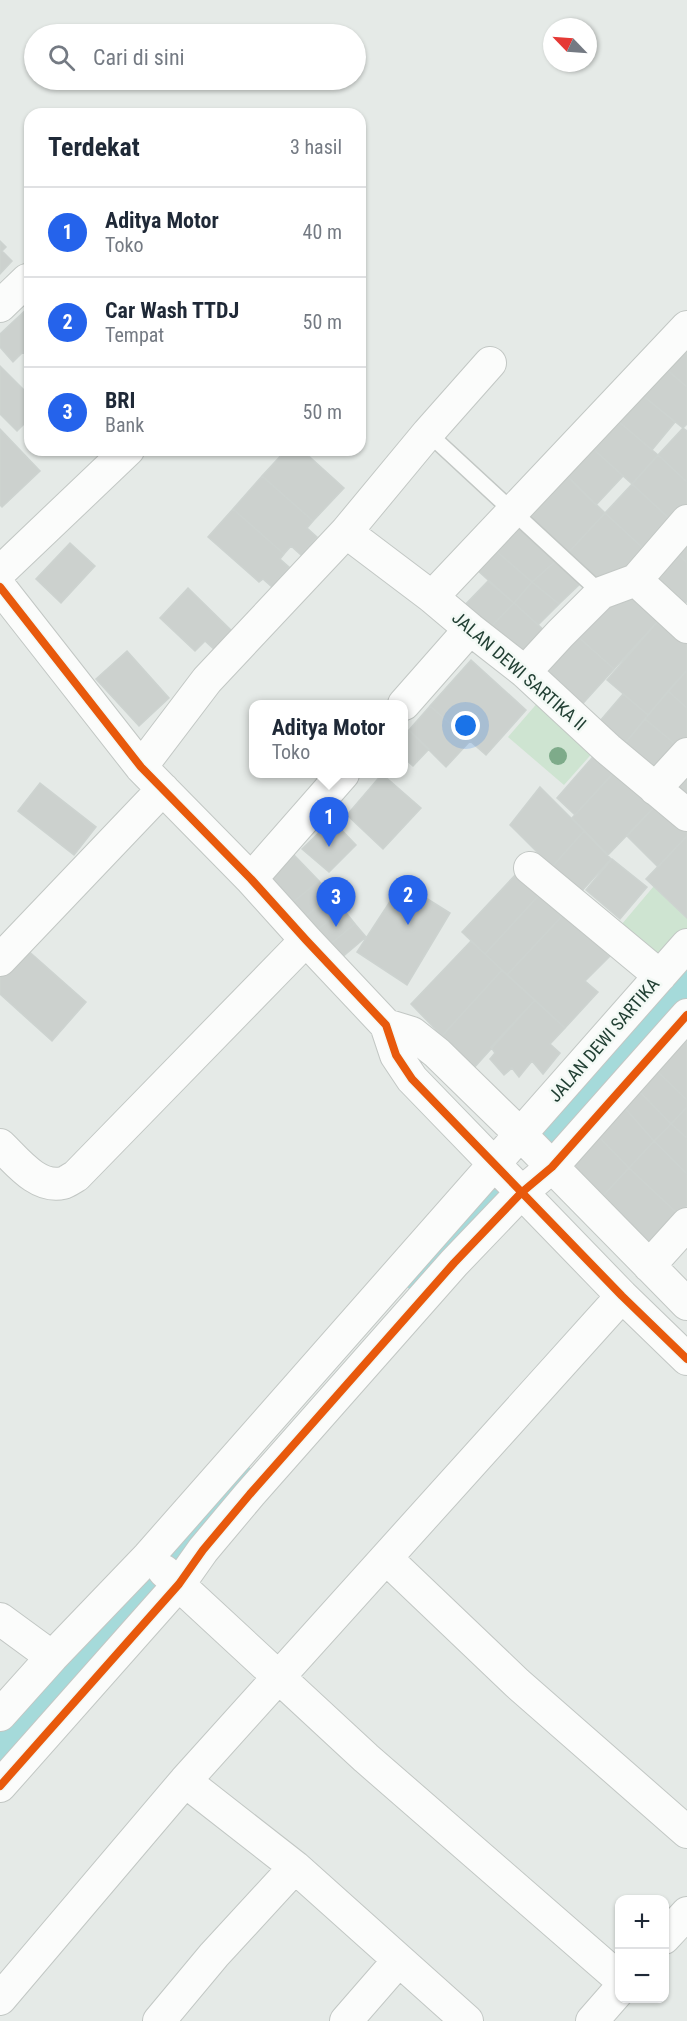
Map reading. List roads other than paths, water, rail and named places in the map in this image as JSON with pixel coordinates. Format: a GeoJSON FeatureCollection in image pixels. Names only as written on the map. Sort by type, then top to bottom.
{"type":"FeatureCollection","features":[{"type":"Feature","properties":{"kind":"street"},"geometry":{"type":"LineString","coordinates":[[0,306],[24,283]]}},
{"type":"Feature","properties":{"kind":"street"},"geometry":{"type":"LineString","coordinates":[[432,597],[687,327]]}},
{"type":"Feature","properties":{"kind":"street"},"geometry":{"type":"LineString","coordinates":[[141,767],[207,680],[346,532],[490,363]]}},
{"type":"Feature","properties":{"kind":"street"},"geometry":{"type":"LineString","coordinates":[[0,572],[122,456]]}},
{"type":"Feature","properties":{"kind":"street"},"geometry":{"type":"LineString","coordinates":[[525,672],[601,593],[636,580],[687,521]]}},
{"type":"Feature","properties":{"kind":"street","name":"JALAN DEWI SARTIKA II"},"geometry":{"type":"LineString","coordinates":[[346,532],[525,672],[608,749],[687,815]]}},
{"type":"Feature","properties":{"kind":"street"},"geometry":{"type":"LineString","coordinates":[[636,580],[687,627]]}},
{"type":"Feature","properties":{"kind":"street"},"geometry":{"type":"LineString","coordinates":[[0,587],[141,767],[251,879],[386,1025],[396,1055],[412,1079],[495,1162],[622,1296],[687,1359]]}},
{"type":"Feature","properties":{"kind":"street"},"geometry":{"type":"LineString","coordinates":[[408,700],[470,629]]}},
{"type":"Feature","properties":{"kind":"street"},"geometry":{"type":"LineString","coordinates":[[655,789],[687,754]]}},
{"type":"Feature","properties":{"kind":"street"},"geometry":{"type":"LineString","coordinates":[[251,879],[339,778]]}},
{"type":"Feature","properties":{"kind":"street"},"geometry":{"type":"LineString","coordinates":[[0,960],[163,789]]}},
{"type":"Feature","properties":{"kind":"street"},"geometry":{"type":"LineString","coordinates":[[530,868],[660,976]]}},
{"type":"Feature","properties":{"kind":"street"},"geometry":{"type":"LineString","coordinates":[[0,1145],[35,1178],[49,1183],[64,1183],[76,1176],[306,940]]}},
{"type":"Feature","properties":{"kind":"street","name":"JALAN DEWI SARTIKA"},"geometry":{"type":"LineString","coordinates":[[0,1715],[52,1657],[148,1558],[687,945]]}},
{"type":"Feature","properties":{"kind":"street"},"geometry":{"type":"LineString","coordinates":[[0,1786],[178,1583],[250,1494],[454,1263],[521,1192],[552,1167],[687,1015]]}},
{"type":"Feature","properties":{"kind":"street"},"geometry":{"type":"LineString","coordinates":[[386,1025],[412,1033],[437,1053],[687,1304]]}},
{"type":"Feature","properties":{"kind":"street"},"geometry":{"type":"LineString","coordinates":[[649,1266],[687,1224]]}},
{"type":"Feature","properties":{"kind":"street"},"geometry":{"type":"LineString","coordinates":[[0,1999],[185,1781],[622,1296]]}},
{"type":"Feature","properties":{"kind":"street"},"geometry":{"type":"LineString","coordinates":[[148,1558],[178,1583],[366,1758],[615,1975]]}},
{"type":"Feature","properties":{"kind":"street"},"geometry":{"type":"LineString","coordinates":[[387,1559],[517,1683],[687,1832]]}},
{"type":"Feature","properties":{"kind":"street"},"geometry":{"type":"LineString","coordinates":[[0,1619],[52,1657]]}},
{"type":"Feature","properties":{"kind":"street"},"geometry":{"type":"LineString","coordinates":[[185,1781],[295,1867],[467,2021]]}},
{"type":"Feature","properties":{"kind":"street"},"geometry":{"type":"LineString","coordinates":[[159,2021],[214,1955],[295,1867]]}},
{"type":"Feature","properties":{"kind":"street"},"geometry":{"type":"LineString","coordinates":[[669,1933],[687,1913]]}},
{"type":"Feature","properties":{"kind":"street"},"geometry":{"type":"LineString","coordinates":[[346,2021],[399,1960]]}},
{"type":"Feature","properties":{"kind":"street"},"geometry":{"type":"LineString","coordinates":[[592,2021],[615,1995]]}},
{"type":"Feature","properties":{"kind":"lane"},"geometry":{"type":"LineString","coordinates":[[429,433],[601,593]]}},
{"type":"Feature","properties":{"kind":"waterway"},"geometry":{"type":"LineString","coordinates":[[548,1140],[687,978]]}},
{"type":"Feature","properties":{"kind":"waterway"},"geometry":{"type":"LineString","coordinates":[[429,1271],[499,1192]]}},
{"type":"Feature","properties":{"kind":"waterway"},"geometry":{"type":"LineString","coordinates":[[0,1756],[150,1590],[235,1490]]}},
{"type":"Feature","properties":{"kind":"place","name":"Aditya Motor"},"geometry":{"type":"Point","coordinates":[329,847]}},
{"type":"Feature","properties":{"kind":"place","name":"Car Wash TTDJ"},"geometry":{"type":"Point","coordinates":[408,925]}},
{"type":"Feature","properties":{"kind":"place","name":"BRI"},"geometry":{"type":"Point","coordinates":[336,927]}}]}
